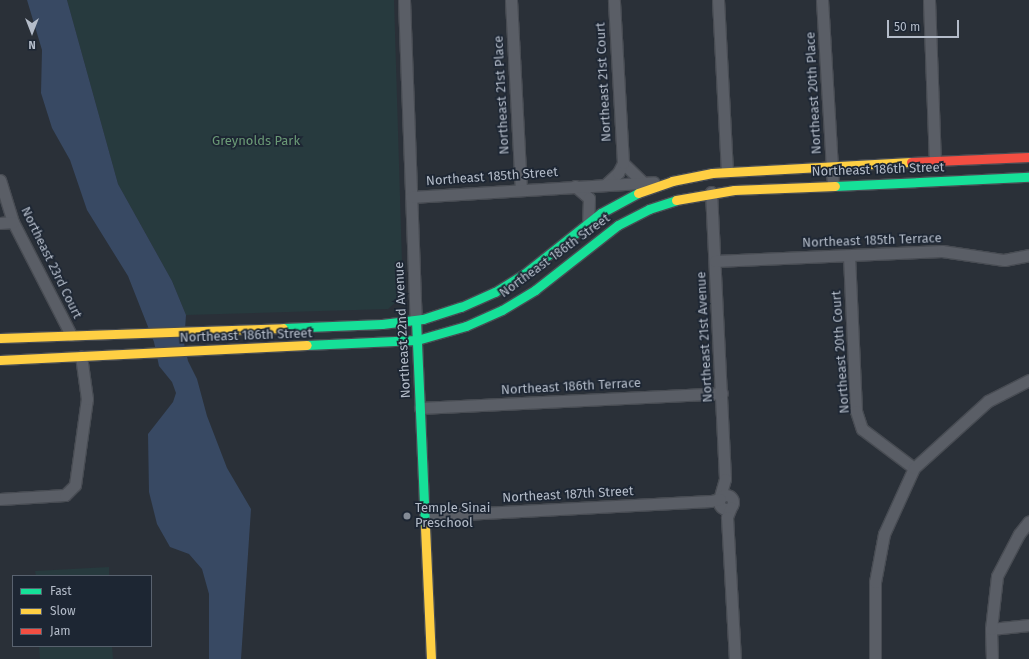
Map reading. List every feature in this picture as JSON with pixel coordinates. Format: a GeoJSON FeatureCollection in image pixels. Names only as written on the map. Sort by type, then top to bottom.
{"type":"FeatureCollection","features":[{"type":"Feature","properties":{"kind":"main road","name":"Northeast 186th Street"},"geometry":{"type":"LineString","coordinates":[[0,338],[195,332],[416,320],[461,308],[500,289],[524,274],[588,222],[640,192],[672,181],[727,171],[1029,157]]}},
{"type":"Feature","properties":{"kind":"main road"},"geometry":{"type":"LineString","coordinates":[[711,192],[725,181],[750,170]]}},
{"type":"Feature","properties":{"kind":"main road","name":"Northeast 186th Street"},"geometry":{"type":"LineString","coordinates":[[0,360],[417,340],[466,326],[508,307],[535,290],[595,240],[628,219],[667,203],[711,192],[833,185],[1029,177]]}},
{"type":"Feature","properties":{"kind":"main road","name":"Northeast 22nd Avenue"},"geometry":{"type":"LineString","coordinates":[[416,320],[432,659]]}},
{"type":"Feature","properties":{"kind":"main road"},"geometry":{"type":"LineString","coordinates":[[231,330],[232,350]]}},
{"type":"Feature","properties":{"kind":"street","name":"Northeast 22nd Avenue"},"geometry":{"type":"LineString","coordinates":[[404,0],[416,320]]}},
{"type":"Feature","properties":{"kind":"street","name":"Northeast 21st Place"},"geometry":{"type":"LineString","coordinates":[[511,0],[521,189]]}},
{"type":"Feature","properties":{"kind":"street","name":"Northeast 21st Court"},"geometry":{"type":"LineString","coordinates":[[614,0],[623,163]]}},
{"type":"Feature","properties":{"kind":"street"},"geometry":{"type":"LineString","coordinates":[[718,0],[727,171]]}},
{"type":"Feature","properties":{"kind":"street","name":"Northeast 20th Place"},"geometry":{"type":"LineString","coordinates":[[822,0],[833,185]]}},
{"type":"Feature","properties":{"kind":"street"},"geometry":{"type":"LineString","coordinates":[[929,0],[936,161]]}},
{"type":"Feature","properties":{"kind":"street"},"geometry":{"type":"LineString","coordinates":[[605,185],[618,173],[623,163],[644,182]]}},
{"type":"Feature","properties":{"kind":"street","name":"Northeast 23rd Court"},"geometry":{"type":"LineString","coordinates":[[0,180],[13,222],[71,335]]}},
{"type":"Feature","properties":{"kind":"street","name":"Northeast 185th Street"},"geometry":{"type":"LineString","coordinates":[[411,197],[521,189],[672,181]]}},
{"type":"Feature","properties":{"kind":"street","name":"Northeast 185th Street"},"geometry":{"type":"LineString","coordinates":[[575,186],[589,198],[588,222]]}},
{"type":"Feature","properties":{"kind":"street","name":"Northeast 21st Avenue"},"geometry":{"type":"LineString","coordinates":[[711,192],[722,394],[725,480],[723,504],[735,659]]}},
{"type":"Feature","properties":{"kind":"street"},"geometry":{"type":"LineString","coordinates":[[0,223],[13,222]]}},
{"type":"Feature","properties":{"kind":"street","name":"Northeast 185th Terrace"},"geometry":{"type":"LineString","coordinates":[[715,261],[942,251],[1004,260],[1029,255]]}},
{"type":"Feature","properties":{"kind":"street","name":"Northeast 20th Court"},"geometry":{"type":"LineString","coordinates":[[849,256],[856,411],[862,429],[914,468]]}},
{"type":"Feature","properties":{"kind":"street"},"geometry":{"type":"LineString","coordinates":[[0,499],[65,495],[75,485],[87,399],[81,356]]}},
{"type":"Feature","properties":{"kind":"street"},"geometry":{"type":"LineString","coordinates":[[875,659],[874,582],[884,534],[914,468],[988,400],[1029,380]]}},
{"type":"Feature","properties":{"kind":"street","name":"Northeast 186th Terrace"},"geometry":{"type":"LineString","coordinates":[[420,408],[722,394]]}},
{"type":"Feature","properties":{"kind":"street","name":"Northeast 187th Street"},"geometry":{"type":"LineString","coordinates":[[426,516],[723,504]]}},
{"type":"Feature","properties":{"kind":"street"},"geometry":{"type":"LineString","coordinates":[[992,659],[991,629],[997,576],[1019,534],[1029,521]]}},
{"type":"Feature","properties":{"kind":"street"},"geometry":{"type":"LineString","coordinates":[[991,629],[1029,625]]}},
{"type":"Feature","properties":{"kind":"green space","name":"Greynolds Park"},"geometry":{"type":"Polygon","coordinates":[[[67,0],[394,0],[403,296],[388,309],[186,315],[172,281],[118,184],[67,0]]]}},
{"type":"Feature","properties":{"kind":"green space"},"geometry":{"type":"Polygon","coordinates":[[[109,567],[109,575],[36,575],[35,571],[109,567]]]}},
{"type":"Feature","properties":{"kind":"green space"},"geometry":{"type":"Polygon","coordinates":[[[39,647],[112,647],[113,659],[40,659],[39,647]]]}},
{"type":"Feature","properties":{"kind":"water"},"geometry":{"type":"Polygon","coordinates":[[[27,0],[67,0],[118,184],[172,281],[186,315],[184,343],[188,361],[197,379],[207,416],[227,468],[251,509],[241,659],[209,659],[209,594],[202,569],[189,554],[170,547],[157,524],[149,492],[148,434],[173,402],[176,393],[172,382],[159,366],[154,342],[128,276],[87,210],[70,160],[52,128],[41,93],[42,50],[27,0]]]}},
{"type":"Feature","properties":{"kind":"traffic: fast"},"geometry":{"type":"LineString","coordinates":[[835,186],[1029,177]]}},
{"type":"Feature","properties":{"kind":"traffic: fast"},"geometry":{"type":"LineString","coordinates":[[283,328],[382,324],[423,319],[461,307],[495,292],[524,274],[601,213],[638,193]]}},
{"type":"Feature","properties":{"kind":"traffic: fast"},"geometry":{"type":"LineString","coordinates":[[307,345],[417,340],[466,326],[502,310],[535,290],[618,225],[649,209],[676,200]]}},
{"type":"Feature","properties":{"kind":"traffic: fast"},"geometry":{"type":"LineString","coordinates":[[416,320],[425,527]]}},
{"type":"Feature","properties":{"kind":"traffic: slow"},"geometry":{"type":"LineString","coordinates":[[638,193],[672,181],[712,173],[911,162]]}},
{"type":"Feature","properties":{"kind":"traffic: slow"},"geometry":{"type":"LineString","coordinates":[[676,200],[734,190],[835,186]]}},
{"type":"Feature","properties":{"kind":"traffic: slow"},"geometry":{"type":"LineString","coordinates":[[0,338],[283,328]]}},
{"type":"Feature","properties":{"kind":"traffic: slow"},"geometry":{"type":"LineString","coordinates":[[0,360],[307,345]]}},
{"type":"Feature","properties":{"kind":"traffic: slow"},"geometry":{"type":"LineString","coordinates":[[425,527],[431,659]]}},
{"type":"Feature","properties":{"kind":"traffic: jam"},"geometry":{"type":"LineString","coordinates":[[911,162],[1029,157]]}},
{"type":"Feature","properties":{"kind":"place","name":"Temple Sinai Preschool"},"geometry":{"type":"Point","coordinates":[407,516]}}]}
